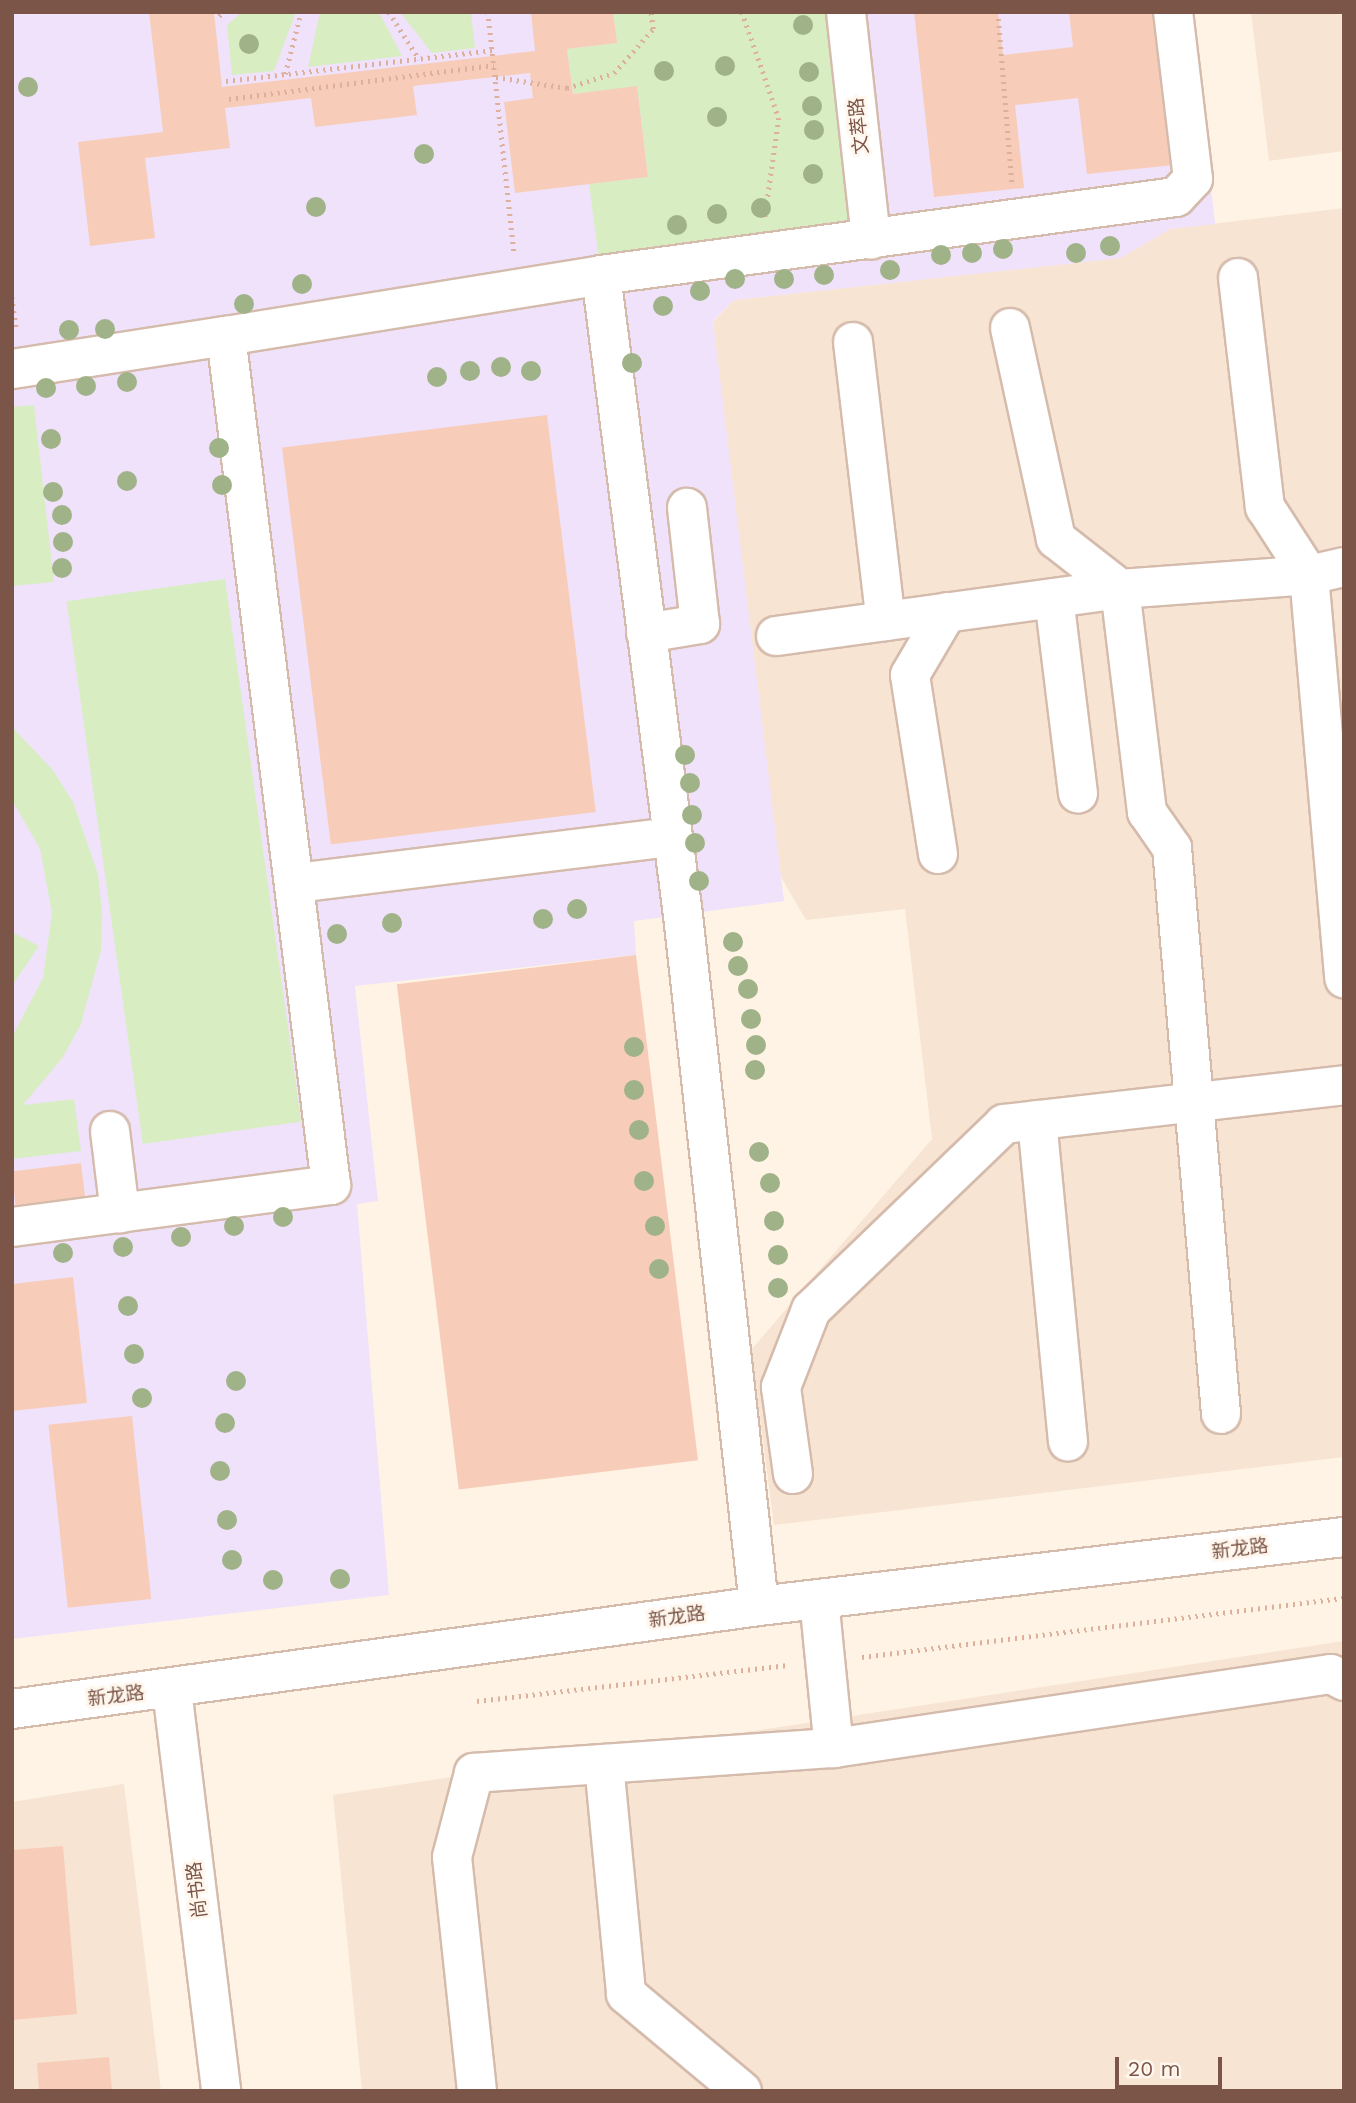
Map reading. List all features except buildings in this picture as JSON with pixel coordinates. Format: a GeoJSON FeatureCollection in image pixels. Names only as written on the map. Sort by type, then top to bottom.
{"type":"FeatureCollection","features":[{"type":"Feature","properties":{"kind":"street","name":"文萃路"},"geometry":{"type":"LineString","coordinates":[[846,12],[871,240]]}},
{"type":"Feature","properties":{"kind":"street"},"geometry":{"type":"LineString","coordinates":[[12,369],[601,275],[1177,197],[1193,178],[1173,12]]}},
{"type":"Feature","properties":{"kind":"street"},"geometry":{"type":"LineString","coordinates":[[601,275],[672,837],[759,1606]]}},
{"type":"Feature","properties":{"kind":"street"},"geometry":{"type":"LineString","coordinates":[[1238,278],[1265,507],[1326,571],[1344,978]]}},
{"type":"Feature","properties":{"kind":"street"},"geometry":{"type":"LineString","coordinates":[[1010,328],[1056,539],[1120,589],[1147,811],[1172,848],[1221,1414]]}},
{"type":"Feature","properties":{"kind":"street"},"geometry":{"type":"LineString","coordinates":[[12,1227],[331,1185],[296,883],[226,336]]}},
{"type":"Feature","properties":{"kind":"street"},"geometry":{"type":"LineString","coordinates":[[853,342],[886,621]]}},
{"type":"Feature","properties":{"kind":"street"},"geometry":{"type":"LineString","coordinates":[[646,632],[700,624],[687,508]]}},
{"type":"Feature","properties":{"kind":"street"},"geometry":{"type":"LineString","coordinates":[[776,636],[1120,589],[1326,571]]}},
{"type":"Feature","properties":{"kind":"street"},"geometry":{"type":"LineString","coordinates":[[1054,598],[1078,794]]}},
{"type":"Feature","properties":{"kind":"street"},"geometry":{"type":"LineString","coordinates":[[938,854],[910,675],[947,612]]}},
{"type":"Feature","properties":{"kind":"street"},"geometry":{"type":"LineString","coordinates":[[296,883],[672,837]]}},
{"type":"Feature","properties":{"kind":"street"},"geometry":{"type":"LineString","coordinates":[[793,1474],[781,1387],[811,1310],[1004,1124],[1344,1085]]}},
{"type":"Feature","properties":{"kind":"street"},"geometry":{"type":"LineString","coordinates":[[1037,1120],[1068,1442]]}},
{"type":"Feature","properties":{"kind":"street"},"geometry":{"type":"LineString","coordinates":[[110,1131],[120,1213]]}},
{"type":"Feature","properties":{"kind":"street","name":"新龙路"},"geometry":{"type":"LineString","coordinates":[[12,1709],[172,1690],[759,1606],[1344,1537]]}},
{"type":"Feature","properties":{"kind":"street"},"geometry":{"type":"LineString","coordinates":[[819,1599],[834,1748]]}},
{"type":"Feature","properties":{"kind":"street"},"geometry":{"type":"LineString","coordinates":[[477,2091],[452,1857],[474,1773],[834,1748],[1331,1674],[1344,1681]]}},
{"type":"Feature","properties":{"kind":"street","name":"尚书路"},"geometry":{"type":"LineString","coordinates":[[172,1690],[221,2091]]}},
{"type":"Feature","properties":{"kind":"street"},"geometry":{"type":"LineString","coordinates":[[604,1764],[626,1994],[742,2091]]}},
{"type":"Feature","properties":{"kind":"path"},"geometry":{"type":"LineString","coordinates":[[285,74],[302,12]]}},
{"type":"Feature","properties":{"kind":"path"},"geometry":{"type":"LineString","coordinates":[[389,12],[419,59]]}},
{"type":"Feature","properties":{"kind":"path"},"geometry":{"type":"LineString","coordinates":[[488,12],[518,288]]}},
{"type":"Feature","properties":{"kind":"path"},"geometry":{"type":"LineString","coordinates":[[496,77],[567,88],[614,73],[653,29],[651,12]]}},
{"type":"Feature","properties":{"kind":"path"},"geometry":{"type":"LineString","coordinates":[[741,12],[779,118],[771,196],[754,255]]}},
{"type":"Feature","properties":{"kind":"path"},"geometry":{"type":"LineString","coordinates":[[998,12],[1014,220]]}},
{"type":"Feature","properties":{"kind":"path"},"geometry":{"type":"LineString","coordinates":[[226,81],[492,50]]}},
{"type":"Feature","properties":{"kind":"path"},"geometry":{"type":"LineString","coordinates":[[229,99],[494,65]]}},
{"type":"Feature","properties":{"kind":"path"},"geometry":{"type":"LineString","coordinates":[[477,1701],[1344,1598]]}},
{"type":"Feature","properties":{"kind":"shaded area"},"geometry":{"type":"Polygon","coordinates":[[[12,12],[1192,12],[1215,224],[1170,229],[1121,258],[734,300],[713,321],[784,901],[634,921],[636,955],[355,986],[378,1201],[357,1204],[389,1595],[12,1639],[12,12]]]}},
{"type":"Feature","properties":{"kind":"shaded area"},"geometry":{"type":"Polygon","coordinates":[[[1251,12],[1344,12],[1344,151],[1269,161],[1251,12]]]}},
{"type":"Feature","properties":{"kind":"shaded area"},"geometry":{"type":"Polygon","coordinates":[[[1344,208],[1344,1457],[774,1525],[751,1350],[932,1139],[905,909],[806,920],[781,877],[749,656],[713,322],[734,300],[1120,258],[1170,229],[1344,208]]]}},
{"type":"Feature","properties":{"kind":"shaded area"},"geometry":{"type":"Polygon","coordinates":[[[1344,1641],[1344,2091],[362,2091],[333,1795],[1344,1641]]]}},
{"type":"Feature","properties":{"kind":"shaded area"},"geometry":{"type":"Polygon","coordinates":[[[124,1784],[161,2091],[12,2091],[12,1802],[124,1784]]]}},
{"type":"Feature","properties":{"kind":"green space"},"geometry":{"type":"Polygon","coordinates":[[[242,12],[296,12],[274,71],[232,75],[227,25],[242,12]]]}},
{"type":"Feature","properties":{"kind":"green space"},"geometry":{"type":"Polygon","coordinates":[[[320,12],[379,12],[402,56],[308,67],[320,12]]]}},
{"type":"Feature","properties":{"kind":"green space"},"geometry":{"type":"Polygon","coordinates":[[[400,12],[471,12],[475,48],[432,53],[400,12]]]}},
{"type":"Feature","properties":{"kind":"green space"},"geometry":{"type":"Polygon","coordinates":[[[613,12],[839,12],[868,241],[601,275],[589,184],[648,177],[637,87],[573,94],[567,49],[616,43],[613,12]]]}},
{"type":"Feature","properties":{"kind":"green space"},"geometry":{"type":"Polygon","coordinates":[[[34,405],[54,582],[12,586],[12,407],[34,405]]]}},
{"type":"Feature","properties":{"kind":"green space"},"geometry":{"type":"Polygon","coordinates":[[[225,579],[301,1122],[143,1144],[67,601],[225,579]]]}},
{"type":"Feature","properties":{"kind":"green space"},"geometry":{"type":"Polygon","coordinates":[[[12,727],[52,769],[73,802],[98,874],[102,912],[101,950],[81,1024],[63,1057],[23,1105],[74,1099],[81,1151],[12,1159],[12,1037],[43,978],[52,913],[40,849],[12,800],[12,727]]]}},
{"type":"Feature","properties":{"kind":"green space"},"geometry":{"type":"Polygon","coordinates":[[[12,932],[39,946],[12,986],[12,932]]]}}]}
